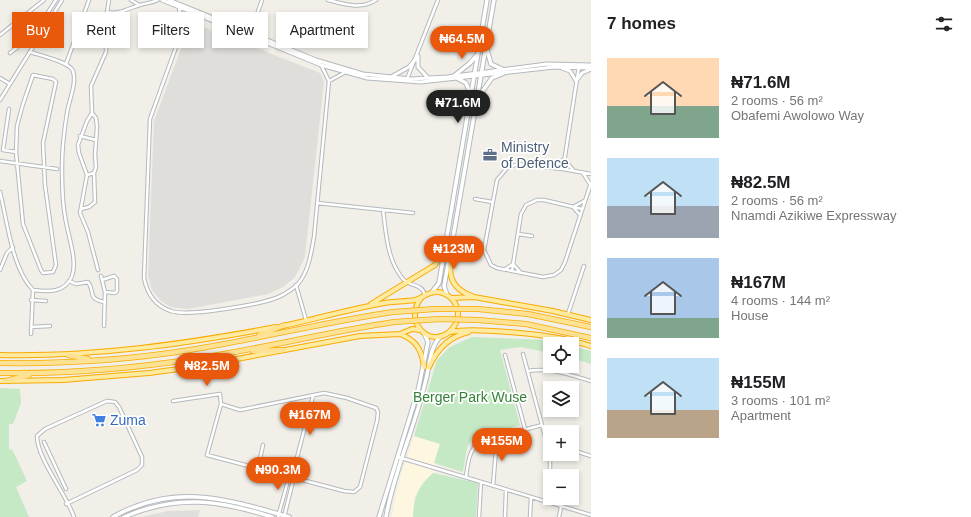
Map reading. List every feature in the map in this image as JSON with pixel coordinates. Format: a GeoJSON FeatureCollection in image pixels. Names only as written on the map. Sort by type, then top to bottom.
{"type":"FeatureCollection","features":[{"type":"Feature","properties":{"kind":"highway"},"geometry":{"type":"LineString","coordinates":[[451,248],[449,265],[452,280],[460,290],[474,297]]}},
{"type":"Feature","properties":{"kind":"highway"},"geometry":{"type":"LineString","coordinates":[[362,307],[408,282],[435,265],[444,251]]}},
{"type":"Feature","properties":{"kind":"highway"},"geometry":{"type":"LineString","coordinates":[[0,355],[68,355],[190,342],[285,325],[362,307],[413,300],[431,292],[447,295],[452,298],[456,303],[458,316],[454,327],[449,332],[441,336],[430,335],[412,328],[400,334],[360,336],[194,367],[149,373],[99,378],[0,381]]}},
{"type":"Feature","properties":{"kind":"highway"},"geometry":{"type":"LineString","coordinates":[[423,296],[415,307],[414,314],[414,320],[423,332]]}},
{"type":"Feature","properties":{"kind":"highway"},"geometry":{"type":"LineString","coordinates":[[452,298],[474,297],[568,314],[591,320]]}},
{"type":"Feature","properties":{"kind":"highway"},"geometry":{"type":"LineString","coordinates":[[0,363],[95,361],[190,350],[339,321],[393,312],[435,309],[478,309],[535,315],[591,327]]}},
{"type":"Feature","properties":{"kind":"highway"},"geometry":{"type":"LineString","coordinates":[[0,373],[36,373],[131,368],[239,351],[394,322],[438,319],[478,320],[526,324],[591,338]]}},
{"type":"Feature","properties":{"kind":"highway"},"geometry":{"type":"LineString","coordinates":[[246,340],[285,325]]}},
{"type":"Feature","properties":{"kind":"highway"},"geometry":{"type":"LineString","coordinates":[[449,332],[479,330],[548,336],[591,346]]}},
{"type":"Feature","properties":{"kind":"highway"},"geometry":{"type":"LineString","coordinates":[[429,367],[436,354],[448,342],[465,333],[479,330]]}},
{"type":"Feature","properties":{"kind":"highway"},"geometry":{"type":"LineString","coordinates":[[400,334],[410,338],[417,345],[422,354],[424,367]]}},
{"type":"Feature","properties":{"kind":"highway"},"geometry":{"type":"LineString","coordinates":[[239,351],[283,350]]}},
{"type":"Feature","properties":{"kind":"highway"},"geometry":{"type":"LineString","coordinates":[[68,355],[95,361]]}},
{"type":"Feature","properties":{"kind":"highway"},"geometry":{"type":"LineString","coordinates":[[6,381],[36,373]]}},
{"type":"Feature","properties":{"kind":"main road"},"geometry":{"type":"LineString","coordinates":[[431,292],[439,283],[487,0]]}},
{"type":"Feature","properties":{"kind":"main road"},"geometry":{"type":"LineString","coordinates":[[447,295],[444,286],[494,0]]}},
{"type":"Feature","properties":{"kind":"main road"},"geometry":{"type":"LineString","coordinates":[[477,100],[488,82],[503,71],[491,64],[486,47]]}},
{"type":"Feature","properties":{"kind":"main road"},"geometry":{"type":"LineString","coordinates":[[471,96],[466,83],[455,77],[470,63],[478,52]]}},
{"type":"Feature","properties":{"kind":"main road"},"geometry":{"type":"LineString","coordinates":[[379,517],[412,414],[424,367],[428,342],[423,332]]}},
{"type":"Feature","properties":{"kind":"main road"},"geometry":{"type":"LineString","coordinates":[[386,517],[390,496],[424,392],[433,346],[441,336]]}},
{"type":"Feature","properties":{"kind":"main road"},"geometry":{"type":"LineString","coordinates":[[113,517],[152,501],[191,496],[228,500],[278,516],[289,517]]}},
{"type":"Feature","properties":{"kind":"main road"},"geometry":{"type":"LineString","coordinates":[[124,517],[156,506],[191,501],[219,503],[272,517]]}},
{"type":"Feature","properties":{"kind":"street"},"geometry":{"type":"LineString","coordinates":[[0,35],[44,0]]}},
{"type":"Feature","properties":{"kind":"street"},"geometry":{"type":"LineString","coordinates":[[48,12],[56,0]]}},
{"type":"Feature","properties":{"kind":"street"},"geometry":{"type":"LineString","coordinates":[[54,12],[62,0]]}},
{"type":"Feature","properties":{"kind":"street"},"geometry":{"type":"LineString","coordinates":[[66,64],[89,0]]}},
{"type":"Feature","properties":{"kind":"street"},"geometry":{"type":"LineString","coordinates":[[109,0],[107,12],[128,11],[139,5],[151,4],[158,0]]}},
{"type":"Feature","properties":{"kind":"street"},"geometry":{"type":"LineString","coordinates":[[131,0],[139,5]]}},
{"type":"Feature","properties":{"kind":"street"},"geometry":{"type":"LineString","coordinates":[[162,0],[212,19]]}},
{"type":"Feature","properties":{"kind":"street"},"geometry":{"type":"LineString","coordinates":[[170,0],[193,12]]}},
{"type":"Feature","properties":{"kind":"street"},"geometry":{"type":"LineString","coordinates":[[258,12],[262,0]]}},
{"type":"Feature","properties":{"kind":"street"},"geometry":{"type":"LineString","coordinates":[[328,0],[354,6],[363,6],[376,0]]}},
{"type":"Feature","properties":{"kind":"street"},"geometry":{"type":"LineString","coordinates":[[407,80],[418,56],[438,0]]}},
{"type":"Feature","properties":{"kind":"street"},"geometry":{"type":"LineString","coordinates":[[180,8],[181,12]]}},
{"type":"Feature","properties":{"kind":"street"},"geometry":{"type":"LineString","coordinates":[[268,41],[339,68],[390,78],[407,80],[455,77]]}},
{"type":"Feature","properties":{"kind":"street"},"geometry":{"type":"LineString","coordinates":[[268,43],[321,65],[367,78],[407,80],[579,65]]}},
{"type":"Feature","properties":{"kind":"street"},"geometry":{"type":"LineString","coordinates":[[10,53],[16,48]]}},
{"type":"Feature","properties":{"kind":"street"},"geometry":{"type":"LineString","coordinates":[[0,100],[32,48]]}},
{"type":"Feature","properties":{"kind":"street"},"geometry":{"type":"LineString","coordinates":[[98,270],[88,232],[81,216],[87,175],[79,153],[78,145],[80,136],[92,113],[92,82],[106,52],[106,48]]}},
{"type":"Feature","properties":{"kind":"street"},"geometry":{"type":"LineString","coordinates":[[175,48],[150,119],[144,274],[147,291],[160,306],[170,311],[190,314],[274,299],[296,285],[306,268],[311,257],[329,80],[321,65]]}},
{"type":"Feature","properties":{"kind":"street"},"geometry":{"type":"LineString","coordinates":[[0,192],[13,247],[25,280],[33,290],[55,291],[66,286],[74,268],[74,261],[65,216],[62,168],[64,127],[74,77],[72,68],[66,64],[30,52]]}},
{"type":"Feature","properties":{"kind":"street"},"geometry":{"type":"LineString","coordinates":[[390,78],[409,67],[418,56]]}},
{"type":"Feature","properties":{"kind":"street"},"geometry":{"type":"LineString","coordinates":[[418,56],[420,70],[428,78]]}},
{"type":"Feature","properties":{"kind":"street"},"geometry":{"type":"LineString","coordinates":[[503,71],[561,63],[591,67]]}},
{"type":"Feature","properties":{"kind":"street"},"geometry":{"type":"LineString","coordinates":[[563,169],[579,65]]}},
{"type":"Feature","properties":{"kind":"street"},"geometry":{"type":"LineString","coordinates":[[560,67],[570,71],[576,81]]}},
{"type":"Feature","properties":{"kind":"street"},"geometry":{"type":"LineString","coordinates":[[576,81],[582,73],[591,67]]}},
{"type":"Feature","properties":{"kind":"street"},"geometry":{"type":"LineString","coordinates":[[329,80],[344,72]]}},
{"type":"Feature","properties":{"kind":"street"},"geometry":{"type":"LineString","coordinates":[[36,75],[54,79],[56,85],[43,143],[45,185],[56,265],[53,272],[48,273],[40,270],[25,232],[17,163],[17,126],[32,77],[36,75]]}},
{"type":"Feature","properties":{"kind":"street"},"geometry":{"type":"LineString","coordinates":[[0,78],[10,84]]}},
{"type":"Feature","properties":{"kind":"street"},"geometry":{"type":"LineString","coordinates":[[9,109],[3,150],[16,152]]}},
{"type":"Feature","properties":{"kind":"street"},"geometry":{"type":"LineString","coordinates":[[81,209],[89,207],[95,202],[94,173],[96,167],[96,118],[92,113]]}},
{"type":"Feature","properties":{"kind":"street"},"geometry":{"type":"LineString","coordinates":[[80,136],[96,140]]}},
{"type":"Feature","properties":{"kind":"street"},"geometry":{"type":"LineString","coordinates":[[553,168],[564,159]]}},
{"type":"Feature","properties":{"kind":"street"},"geometry":{"type":"LineString","coordinates":[[564,159],[574,171]]}},
{"type":"Feature","properties":{"kind":"street"},"geometry":{"type":"LineString","coordinates":[[0,161],[57,170]]}},
{"type":"Feature","properties":{"kind":"street"},"geometry":{"type":"LineString","coordinates":[[583,173],[591,184],[561,270],[548,277],[512,272],[491,265],[484,250],[497,180],[507,168],[512,165],[523,164],[591,174]]}},
{"type":"Feature","properties":{"kind":"street"},"geometry":{"type":"LineString","coordinates":[[87,175],[94,173]]}},
{"type":"Feature","properties":{"kind":"street"},"geometry":{"type":"LineString","coordinates":[[475,199],[492,202]]}},
{"type":"Feature","properties":{"kind":"street"},"geometry":{"type":"LineString","coordinates":[[512,272],[521,214],[524,208],[531,201],[544,200],[582,209]]}},
{"type":"Feature","properties":{"kind":"street"},"geometry":{"type":"LineString","coordinates":[[573,207],[584,201]]}},
{"type":"Feature","properties":{"kind":"street"},"geometry":{"type":"LineString","coordinates":[[317,203],[413,213]]}},
{"type":"Feature","properties":{"kind":"street"},"geometry":{"type":"LineString","coordinates":[[573,207],[580,215]]}},
{"type":"Feature","properties":{"kind":"street"},"geometry":{"type":"LineString","coordinates":[[383,210],[391,257],[402,277],[408,282],[421,287],[423,296]]}},
{"type":"Feature","properties":{"kind":"street"},"geometry":{"type":"LineString","coordinates":[[518,234],[532,236]]}},
{"type":"Feature","properties":{"kind":"street"},"geometry":{"type":"LineString","coordinates":[[0,270],[7,253],[13,247]]}},
{"type":"Feature","properties":{"kind":"street"},"geometry":{"type":"LineString","coordinates":[[504,270],[513,264]]}},
{"type":"Feature","properties":{"kind":"street"},"geometry":{"type":"LineString","coordinates":[[513,264],[521,273]]}},
{"type":"Feature","properties":{"kind":"street"},"geometry":{"type":"LineString","coordinates":[[568,314],[584,266]]}},
{"type":"Feature","properties":{"kind":"street"},"geometry":{"type":"LineString","coordinates":[[100,276],[105,292],[104,326]]}},
{"type":"Feature","properties":{"kind":"street"},"geometry":{"type":"LineString","coordinates":[[102,280],[114,276],[117,279],[117,291],[115,293],[105,292]]}},
{"type":"Feature","properties":{"kind":"street"},"geometry":{"type":"LineString","coordinates":[[69,281],[78,284],[88,282],[92,296],[95,299],[104,302]]}},
{"type":"Feature","properties":{"kind":"street"},"geometry":{"type":"LineString","coordinates":[[296,285],[306,320]]}},
{"type":"Feature","properties":{"kind":"street"},"geometry":{"type":"LineString","coordinates":[[30,334],[31,300],[33,290]]}},
{"type":"Feature","properties":{"kind":"street"},"geometry":{"type":"LineString","coordinates":[[31,300],[46,301]]}},
{"type":"Feature","properties":{"kind":"street"},"geometry":{"type":"LineString","coordinates":[[31,327],[50,326]]}},
{"type":"Feature","properties":{"kind":"street"},"geometry":{"type":"LineString","coordinates":[[523,354],[543,428]]}},
{"type":"Feature","properties":{"kind":"street"},"geometry":{"type":"LineString","coordinates":[[505,355],[525,429]]}},
{"type":"Feature","properties":{"kind":"street"},"geometry":{"type":"LineString","coordinates":[[528,372],[543,369],[591,381]]}},
{"type":"Feature","properties":{"kind":"street"},"geometry":{"type":"LineString","coordinates":[[173,401],[218,392],[221,396],[221,404],[207,455],[350,492],[358,490],[360,487],[377,421],[378,412],[376,408],[346,398],[324,393],[240,410],[234,410],[221,404]]}},
{"type":"Feature","properties":{"kind":"street"},"geometry":{"type":"LineString","coordinates":[[284,516],[294,478],[293,473],[314,396]]}},
{"type":"Feature","properties":{"kind":"street"},"geometry":{"type":"LineString","coordinates":[[66,504],[137,470],[142,465],[142,458],[119,407],[115,402],[107,401],[42,430],[37,436],[38,447],[66,504],[73,515],[78,517]]}},
{"type":"Feature","properties":{"kind":"street"},"geometry":{"type":"LineString","coordinates":[[466,477],[470,453],[472,448],[479,442],[542,425]]}},
{"type":"Feature","properties":{"kind":"street"},"geometry":{"type":"LineString","coordinates":[[493,486],[497,436]]}},
{"type":"Feature","properties":{"kind":"street"},"geometry":{"type":"LineString","coordinates":[[44,442],[66,489]]}},
{"type":"Feature","properties":{"kind":"street"},"geometry":{"type":"LineString","coordinates":[[258,468],[263,445]]}},
{"type":"Feature","properties":{"kind":"street"},"geometry":{"type":"LineString","coordinates":[[42,453],[48,450]]}},
{"type":"Feature","properties":{"kind":"street"},"geometry":{"type":"LineString","coordinates":[[579,452],[591,456]]}},
{"type":"Feature","properties":{"kind":"street"},"geometry":{"type":"LineString","coordinates":[[398,457],[543,500]]}},
{"type":"Feature","properties":{"kind":"street"},"geometry":{"type":"LineString","coordinates":[[278,516],[289,477],[293,473]]}},
{"type":"Feature","properties":{"kind":"street"},"geometry":{"type":"LineString","coordinates":[[56,484],[62,481]]}},
{"type":"Feature","properties":{"kind":"street"},"geometry":{"type":"LineString","coordinates":[[479,517],[481,482]]}},
{"type":"Feature","properties":{"kind":"street"},"geometry":{"type":"LineString","coordinates":[[505,517],[506,490]]}},
{"type":"Feature","properties":{"kind":"street"},"geometry":{"type":"LineString","coordinates":[[530,517],[531,497]]}},
{"type":"Feature","properties":{"kind":"street"},"geometry":{"type":"LineString","coordinates":[[559,505],[591,515]]}},
{"type":"Feature","properties":{"kind":"street"},"geometry":{"type":"LineString","coordinates":[[559,517],[562,506]]}},
{"type":"Feature","properties":{"kind":"shaded area"},"geometry":{"type":"Polygon","coordinates":[[[204,27],[212,30],[212,48],[257,48],[320,73],[324,81],[305,257],[295,277],[283,287],[268,294],[188,309],[171,307],[161,301],[152,290],[148,276],[154,121],[181,48],[204,48],[204,27]]]}},
{"type":"Feature","properties":{"kind":"shaded area"},"geometry":{"type":"Polygon","coordinates":[[[414,436],[440,444],[433,473],[424,481],[414,498],[413,517],[392,517],[398,485],[414,436]]]}},
{"type":"Feature","properties":{"kind":"shaded area"},"geometry":{"type":"Polygon","coordinates":[[[200,510],[198,517],[141,517],[168,511],[200,510]]]}},
{"type":"Feature","properties":{"kind":"green space","name":"Berger Park Wuse"},"geometry":{"type":"Polygon","coordinates":[[[472,337],[543,340],[543,352],[521,347],[500,350],[520,425],[472,439],[467,447],[463,472],[434,463],[440,444],[414,436],[437,360],[450,347],[472,337]]]}},
{"type":"Feature","properties":{"kind":"green space"},"geometry":{"type":"Polygon","coordinates":[[[579,348],[591,351],[591,364],[579,360],[579,348]]]}},
{"type":"Feature","properties":{"kind":"green space"},"geometry":{"type":"Polygon","coordinates":[[[0,388],[20,389],[21,403],[13,424],[9,424],[9,450],[12,449],[27,481],[16,487],[29,517],[0,517],[0,388]]]}},
{"type":"Feature","properties":{"kind":"green space"},"geometry":{"type":"Polygon","coordinates":[[[433,473],[478,483],[476,517],[413,517],[414,503],[418,492],[433,473]]]}},
{"type":"Feature","properties":{"kind":"place","name":"Ministry of Defence"},"geometry":{"type":"Point","coordinates":[490,155]}},
{"type":"Feature","properties":{"kind":"place","name":"Zuma"},"geometry":{"type":"Point","coordinates":[99,420]}}]}
